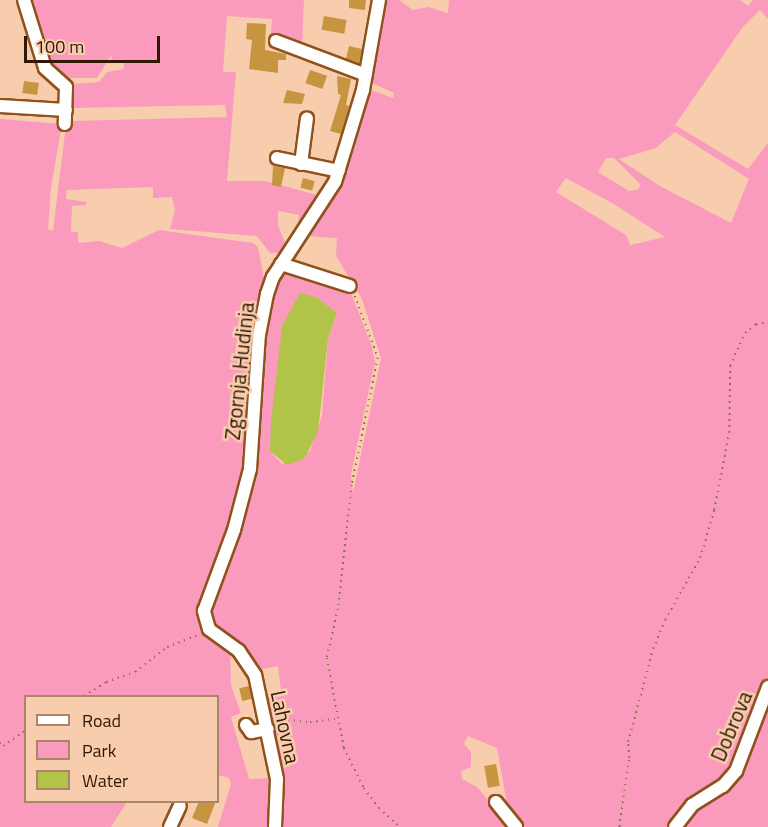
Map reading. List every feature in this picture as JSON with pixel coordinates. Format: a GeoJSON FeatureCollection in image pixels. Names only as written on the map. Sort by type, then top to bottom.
{"type":"FeatureCollection","features":[{"type":"Feature","properties":{"kind":"street"},"geometry":{"type":"LineString","coordinates":[[24,0],[45,68],[66,87],[65,124]]}},
{"type":"Feature","properties":{"kind":"street","name":"Zgornja Hudinja"},"geometry":{"type":"LineString","coordinates":[[209,629],[204,611],[234,530],[249,469],[259,335],[267,294],[281,264],[315,217],[339,171],[366,75],[379,0]]}},
{"type":"Feature","properties":{"kind":"street"},"geometry":{"type":"LineString","coordinates":[[276,41],[366,75]]}},
{"type":"Feature","properties":{"kind":"street"},"geometry":{"type":"LineString","coordinates":[[0,106],[66,110]]}},
{"type":"Feature","properties":{"kind":"street"},"geometry":{"type":"LineString","coordinates":[[302,164],[307,118]]}},
{"type":"Feature","properties":{"kind":"street"},"geometry":{"type":"LineString","coordinates":[[278,158],[339,171]]}},
{"type":"Feature","properties":{"kind":"street"},"geometry":{"type":"LineString","coordinates":[[281,264],[350,286]]}},
{"type":"Feature","properties":{"kind":"street","name":"Lahovna"},"geometry":{"type":"LineString","coordinates":[[209,629],[231,644],[255,675],[268,729],[276,779],[275,827]]}},
{"type":"Feature","properties":{"kind":"street","name":"Dobrova"},"geometry":{"type":"LineString","coordinates":[[675,827],[692,805],[723,786],[736,771],[768,687]]}},
{"type":"Feature","properties":{"kind":"street"},"geometry":{"type":"LineString","coordinates":[[246,725],[250,732],[268,729]]}},
{"type":"Feature","properties":{"kind":"street"},"geometry":{"type":"LineString","coordinates":[[496,802],[516,827]]}},
{"type":"Feature","properties":{"kind":"street"},"geometry":{"type":"LineString","coordinates":[[170,827],[180,806]]}},
{"type":"Feature","properties":{"kind":"path"},"geometry":{"type":"LineString","coordinates":[[350,286],[361,305],[378,358],[352,485],[339,602],[327,658],[344,748],[364,788],[379,808],[400,827]]}},
{"type":"Feature","properties":{"kind":"path"},"geometry":{"type":"LineString","coordinates":[[619,827],[629,758],[628,742],[653,650],[665,620],[700,558],[714,510],[729,433],[730,366],[746,333],[756,324],[768,322]]}},
{"type":"Feature","properties":{"kind":"path"},"geometry":{"type":"LineString","coordinates":[[85,695],[106,681],[135,672],[167,647],[209,629]]}},
{"type":"Feature","properties":{"kind":"path"},"geometry":{"type":"LineString","coordinates":[[264,711],[279,719],[337,719]]}},
{"type":"Feature","properties":{"kind":"path"},"geometry":{"type":"LineString","coordinates":[[0,743],[3,746],[24,731]]}},
{"type":"Feature","properties":{"kind":"green space"},"geometry":{"type":"Polygon","coordinates":[[[27,0],[304,0],[302,50],[271,34],[272,19],[227,16],[223,72],[236,72],[227,181],[265,181],[321,196],[305,226],[298,226],[299,215],[278,211],[278,225],[287,248],[284,253],[270,253],[257,236],[170,229],[175,210],[172,197],[153,198],[153,187],[67,190],[66,199],[86,202],[86,205],[72,206],[71,232],[78,232],[78,243],[99,241],[122,248],[159,230],[253,243],[258,247],[265,284],[246,467],[203,619],[230,648],[231,685],[241,713],[231,717],[249,779],[272,778],[271,827],[218,827],[231,784],[229,778],[219,775],[219,695],[24,695],[24,803],[126,803],[111,827],[0,827],[0,119],[62,124],[51,188],[48,229],[53,231],[71,84],[99,82],[107,72],[124,69],[123,61],[111,62],[112,54],[97,78],[64,78],[48,66],[27,0]],[[225,105],[71,108],[71,121],[227,117],[225,105]]]}},
{"type":"Feature","properties":{"kind":"green space"},"geometry":{"type":"Polygon","coordinates":[[[385,0],[399,0],[413,10],[428,7],[448,13],[449,0],[740,0],[748,6],[753,0],[768,0],[768,19],[760,10],[742,28],[675,125],[748,169],[768,143],[768,827],[519,827],[507,804],[497,748],[468,736],[464,744],[471,752],[471,767],[461,771],[462,779],[477,787],[511,827],[278,827],[278,752],[266,697],[281,691],[278,666],[258,670],[249,655],[223,636],[208,619],[210,600],[240,521],[265,318],[270,295],[283,270],[350,290],[372,347],[375,362],[351,474],[353,493],[381,358],[362,299],[336,256],[337,238],[306,236],[335,193],[368,89],[393,98],[394,93],[370,82],[385,0]],[[675,132],[656,148],[619,159],[660,186],[731,223],[749,179],[675,132]],[[606,158],[598,172],[629,191],[639,189],[640,184],[614,158],[606,158]],[[566,178],[556,192],[626,235],[630,245],[665,237],[612,203],[566,178]],[[316,297],[270,451],[282,464],[310,451],[322,416],[328,339],[337,314],[316,297]]]}},
{"type":"Feature","properties":{"kind":"water"},"geometry":{"type":"Polygon","coordinates":[[[300,293],[316,297],[337,313],[328,339],[318,432],[304,459],[287,465],[270,451],[271,422],[282,326],[300,293]]]}},
{"type":"Feature","properties":{"kind":"building"},"geometry":{"type":"Polygon","coordinates":[[[349,0],[366,0],[365,10],[349,8],[349,0]]]}},
{"type":"Feature","properties":{"kind":"building"},"geometry":{"type":"Polygon","coordinates":[[[324,16],[347,20],[344,34],[322,30],[324,16]]]}},
{"type":"Feature","properties":{"kind":"building"},"geometry":{"type":"Polygon","coordinates":[[[247,23],[266,24],[265,50],[286,54],[286,60],[278,60],[278,73],[249,69],[252,40],[246,39],[247,23]]]}},
{"type":"Feature","properties":{"kind":"building"},"geometry":{"type":"Polygon","coordinates":[[[349,46],[362,49],[359,64],[346,59],[349,46]]]}},
{"type":"Feature","properties":{"kind":"building"},"geometry":{"type":"Polygon","coordinates":[[[310,70],[327,76],[322,89],[305,83],[310,70]]]}},
{"type":"Feature","properties":{"kind":"building"},"geometry":{"type":"Polygon","coordinates":[[[337,76],[351,79],[346,105],[349,106],[341,134],[330,131],[341,95],[338,94],[337,76]]]}},
{"type":"Feature","properties":{"kind":"building"},"geometry":{"type":"Polygon","coordinates":[[[24,81],[39,83],[37,95],[22,93],[24,81]]]}},
{"type":"Feature","properties":{"kind":"building"},"geometry":{"type":"Polygon","coordinates":[[[287,90],[305,94],[302,104],[283,103],[287,90]]]}},
{"type":"Feature","properties":{"kind":"building"},"geometry":{"type":"Polygon","coordinates":[[[273,166],[285,168],[281,187],[272,185],[273,166]]]}},
{"type":"Feature","properties":{"kind":"building"},"geometry":{"type":"Polygon","coordinates":[[[303,178],[315,181],[312,191],[301,188],[303,178]]]}},
{"type":"Feature","properties":{"kind":"building"},"geometry":{"type":"Polygon","coordinates":[[[249,686],[252,699],[242,701],[239,688],[249,686]]]}},
{"type":"Feature","properties":{"kind":"building"},"geometry":{"type":"Polygon","coordinates":[[[496,764],[500,786],[488,788],[484,766],[496,764]]]}},
{"type":"Feature","properties":{"kind":"building"},"geometry":{"type":"Polygon","coordinates":[[[198,803],[215,803],[207,824],[192,818],[198,803]]]}}]}
